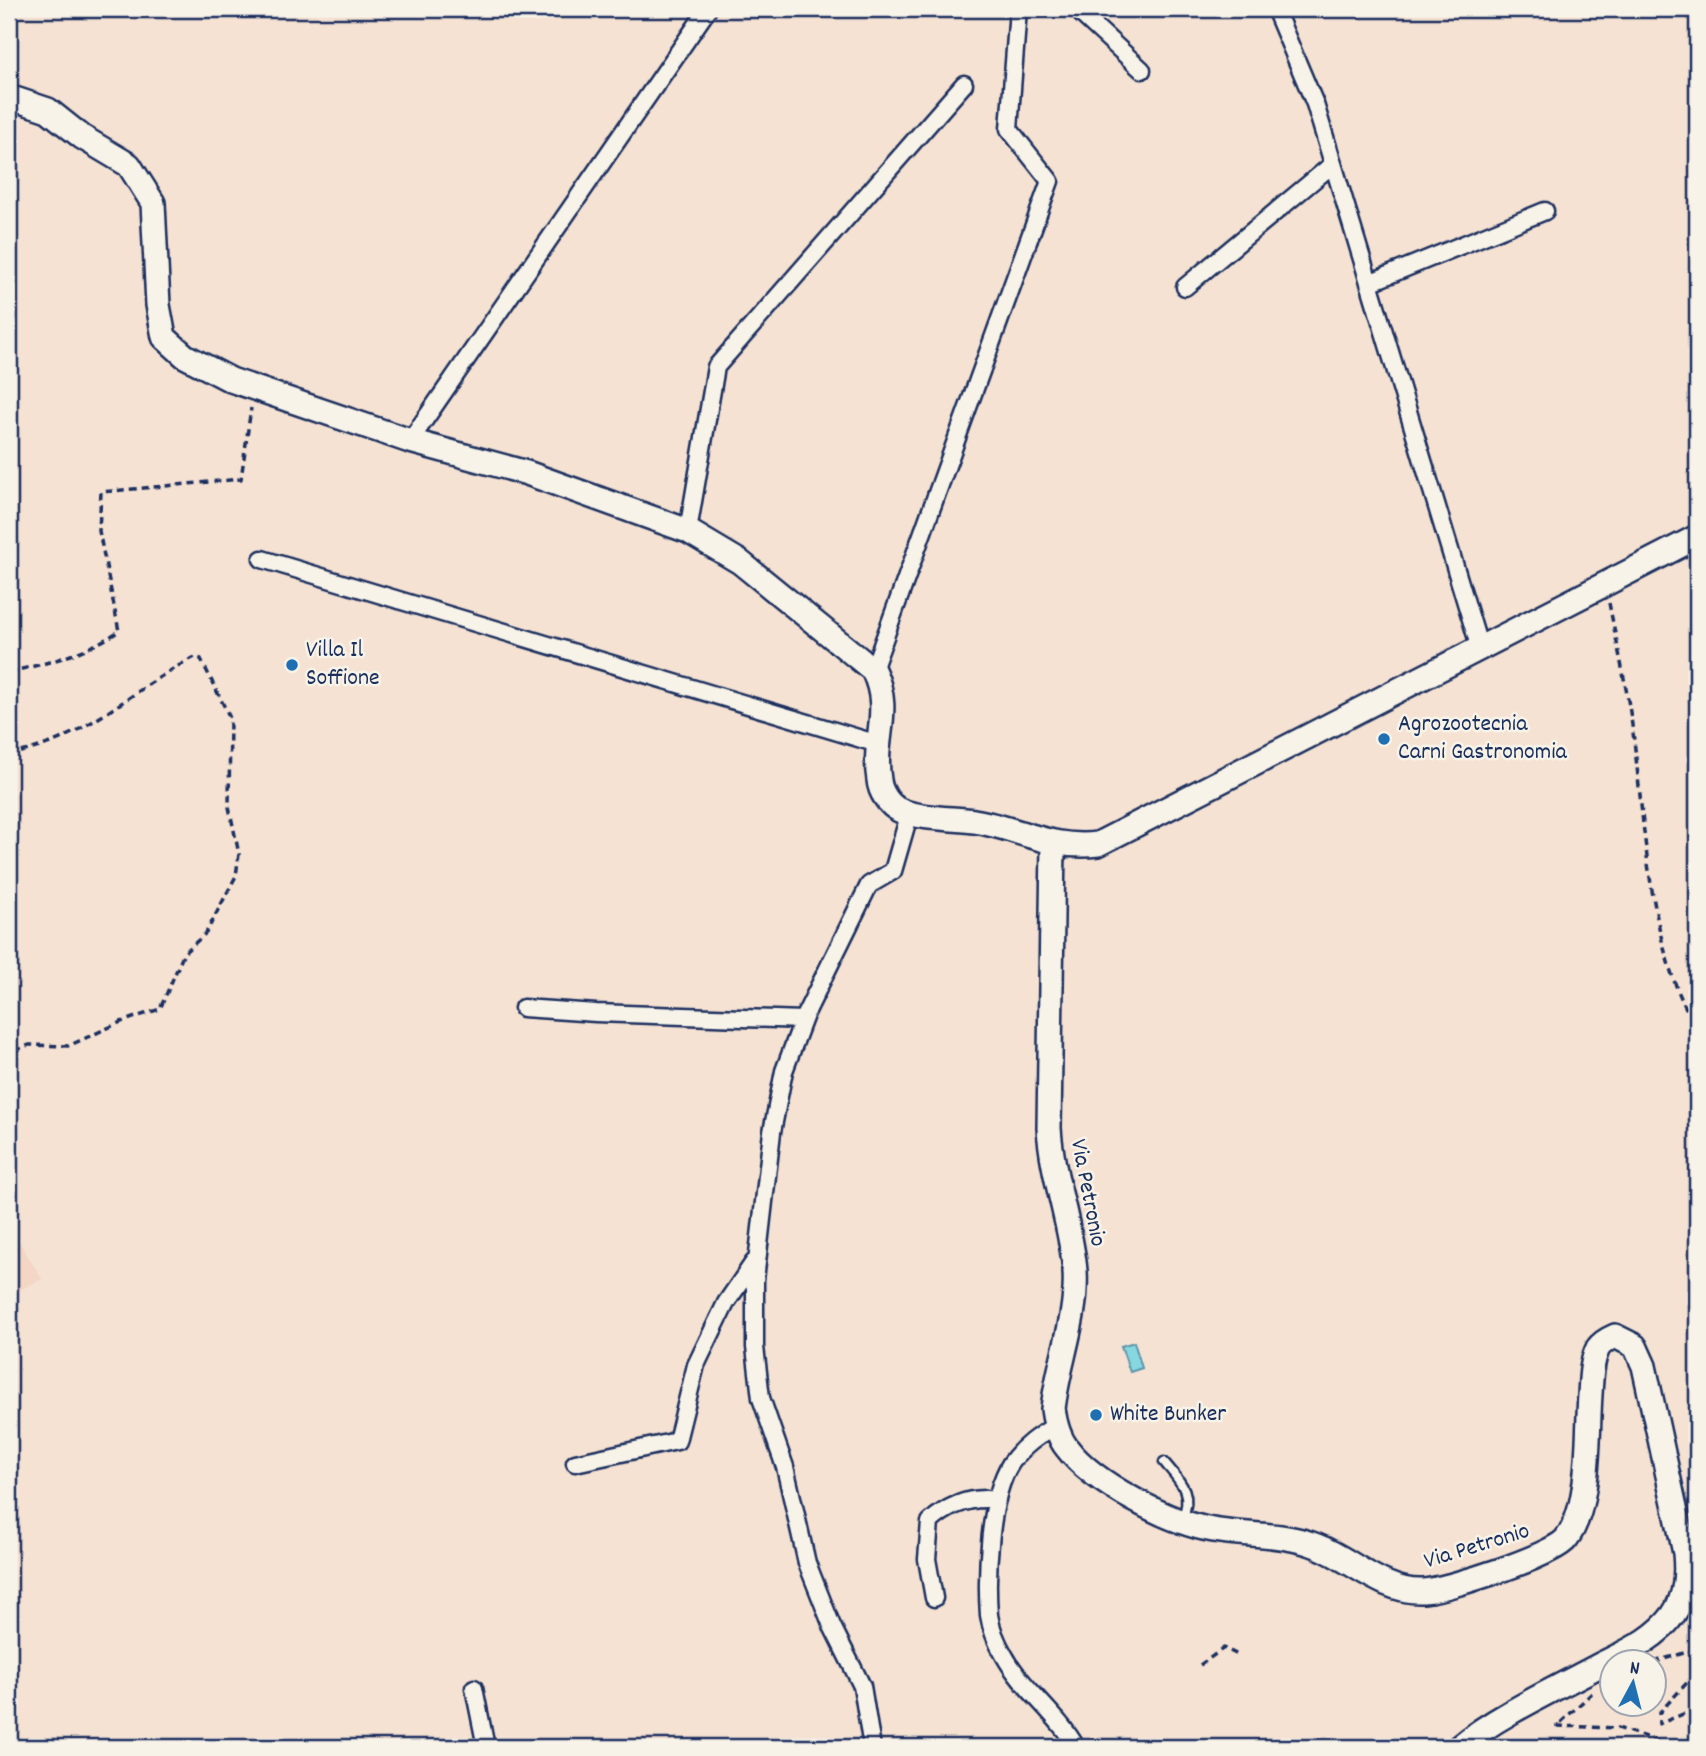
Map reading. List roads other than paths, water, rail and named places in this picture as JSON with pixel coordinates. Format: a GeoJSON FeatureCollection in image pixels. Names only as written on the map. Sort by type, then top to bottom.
{"type":"FeatureCollection","features":[{"type":"Feature","properties":{"kind":"street"},"geometry":{"type":"LineString","coordinates":[[410,441],[708,9]]}},
{"type":"Feature","properties":{"kind":"street"},"geometry":{"type":"LineString","coordinates":[[873,670],[1050,181],[1009,129],[1018,9]]}},
{"type":"Feature","properties":{"kind":"street"},"geometry":{"type":"LineString","coordinates":[[1076,9],[1142,70]]}},
{"type":"Feature","properties":{"kind":"street"},"geometry":{"type":"LineString","coordinates":[[1275,9],[1315,104],[1480,649]]}},
{"type":"Feature","properties":{"kind":"street"},"geometry":{"type":"LineString","coordinates":[[688,531],[716,367],[964,84]]}},
{"type":"Feature","properties":{"kind":"street"},"geometry":{"type":"LineString","coordinates":[[9,97],[47,110],[82,137],[129,165],[153,203],[158,305],[164,337],[185,356],[231,380],[410,441],[527,473],[688,531],[740,562],[873,670],[882,688],[884,701],[878,744],[879,782],[886,799],[898,810],[977,822],[1053,844],[1074,847],[1098,844],[1697,537]]}},
{"type":"Feature","properties":{"kind":"street"},"geometry":{"type":"LineString","coordinates":[[1185,287],[1333,164]]}},
{"type":"Feature","properties":{"kind":"street"},"geometry":{"type":"LineString","coordinates":[[1369,283],[1545,211]]}},
{"type":"Feature","properties":{"kind":"street"},"geometry":{"type":"LineString","coordinates":[[262,559],[878,744]]}},
{"type":"Feature","properties":{"kind":"street"},"geometry":{"type":"LineString","coordinates":[[872,1747],[862,1686],[832,1626],[807,1563],[785,1467],[761,1398],[755,1347],[757,1257],[772,1132],[784,1071],[803,1020],[869,885],[893,871],[910,812]]}},
{"type":"Feature","properties":{"kind":"street","name":"Via Petronio"},"geometry":{"type":"LineString","coordinates":[[1053,844],[1049,1128],[1052,1163],[1074,1269],[1075,1297],[1053,1409],[1055,1426],[1065,1446],[1079,1462],[1143,1503],[1181,1521],[1210,1530],[1307,1542],[1393,1586],[1424,1591],[1543,1556],[1565,1541],[1577,1518],[1584,1484],[1592,1367],[1599,1347],[1615,1336],[1635,1346],[1644,1366],[1685,1553],[1687,1577],[1673,1615],[1649,1639],[1563,1685],[1459,1747]]}},
{"type":"Feature","properties":{"kind":"street"},"geometry":{"type":"LineString","coordinates":[[523,1008],[803,1020]]}},
{"type":"Feature","properties":{"kind":"street"},"geometry":{"type":"LineString","coordinates":[[575,1463],[677,1441],[696,1365],[726,1303],[746,1278],[757,1257]]}},
{"type":"Feature","properties":{"kind":"street"},"geometry":{"type":"LineString","coordinates":[[1055,1426],[1033,1438],[1019,1453],[1003,1479],[997,1500],[990,1581],[991,1624],[1013,1671],[1069,1734],[1076,1747]]}},
{"type":"Feature","properties":{"kind":"street"},"geometry":{"type":"LineString","coordinates":[[934,1598],[927,1559],[930,1522],[950,1507],[967,1501],[997,1500]]}},
{"type":"Feature","properties":{"kind":"street"},"geometry":{"type":"LineString","coordinates":[[474,1688],[486,1747]]}},
{"type":"Feature","properties":{"kind":"lane"},"geometry":{"type":"LineString","coordinates":[[1164,1462],[1185,1488],[1188,1503],[1181,1521]]}},
{"type":"Feature","properties":{"kind":"water"},"geometry":{"type":"Polygon","coordinates":[[[1134,1342],[1142,1368],[1130,1372],[1121,1346],[1134,1342]]]}},
{"type":"Feature","properties":{"kind":"place","name":"Villa Il Soffione"},"geometry":{"type":"Point","coordinates":[292,665]}},
{"type":"Feature","properties":{"kind":"place","name":"Agrozootecnia Carni Gastronomia"},"geometry":{"type":"Point","coordinates":[1384,739]}},
{"type":"Feature","properties":{"kind":"place","name":"White Bunker"},"geometry":{"type":"Point","coordinates":[1096,1415]}}]}
